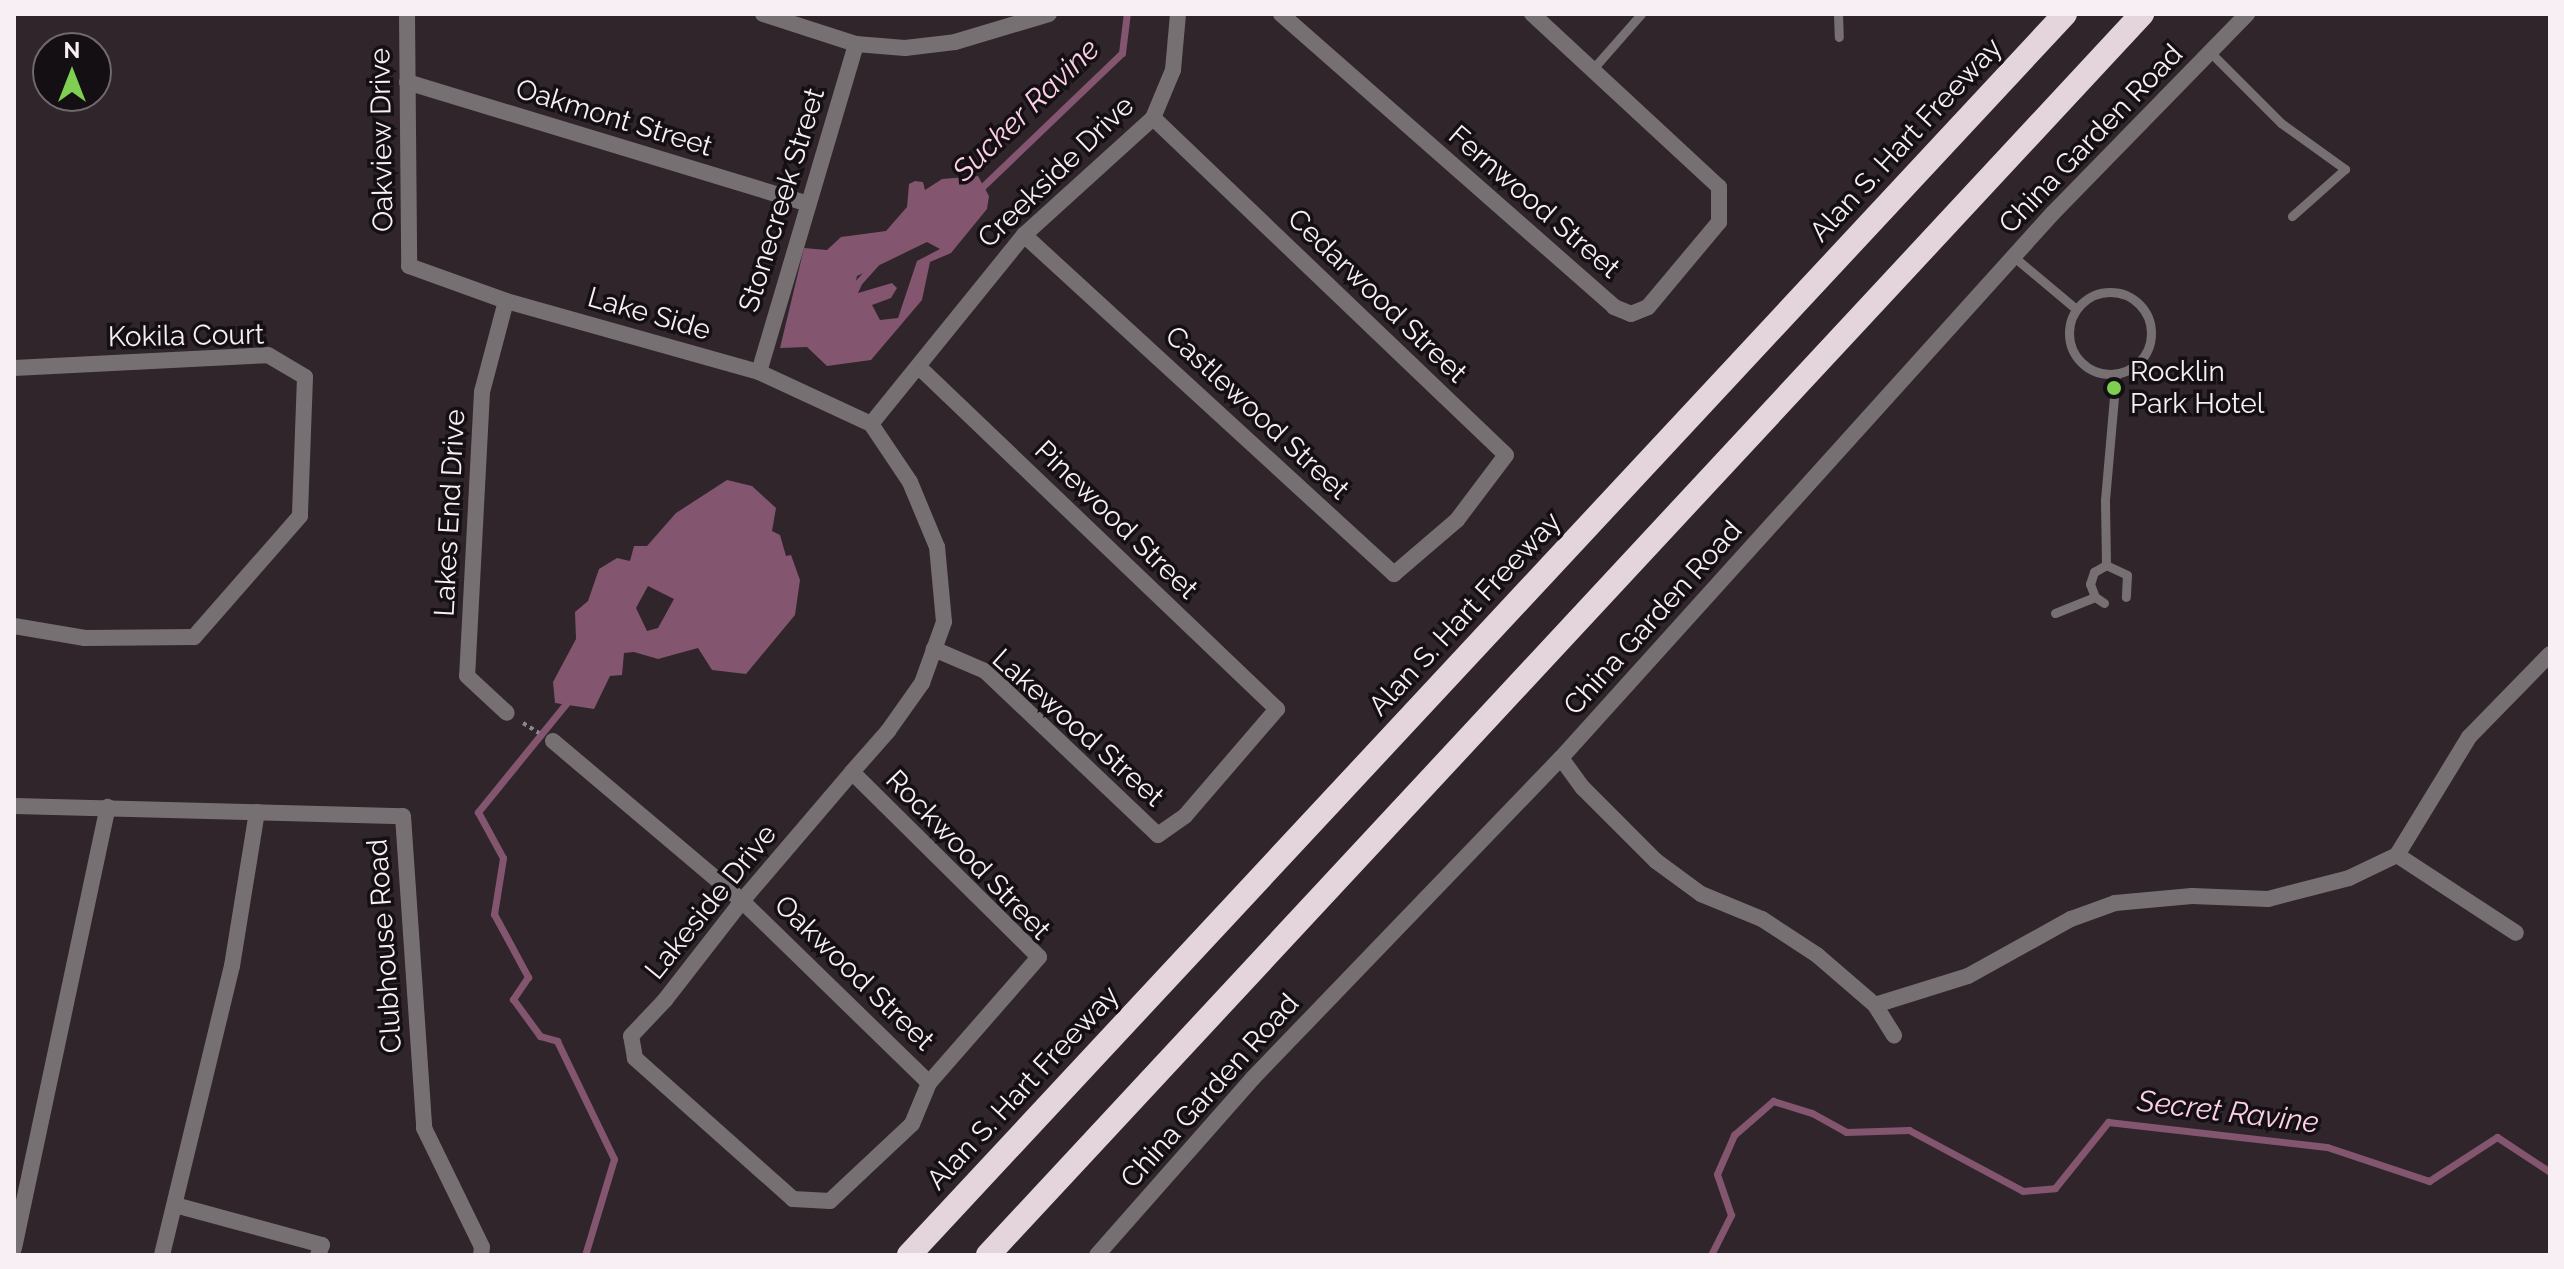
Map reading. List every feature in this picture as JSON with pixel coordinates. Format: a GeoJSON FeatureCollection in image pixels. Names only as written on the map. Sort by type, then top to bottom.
{"type":"FeatureCollection","features":[{"type":"Feature","properties":{"kind":"highway"},"geometry":{"type":"LineString","coordinates":[[2014,69],[2046,14]]}},
{"type":"Feature","properties":{"kind":"highway","name":"Alan S. Hart Freeway"},"geometry":{"type":"LineString","coordinates":[[909,1255],[2065,14]]}},
{"type":"Feature","properties":{"kind":"highway"},"geometry":{"type":"LineString","coordinates":[[988,1255],[2144,14]]}},
{"type":"Feature","properties":{"kind":"street","name":"Oakview Drive"},"geometry":{"type":"LineString","coordinates":[[407,14],[409,266]]}},
{"type":"Feature","properties":{"kind":"street"},"geometry":{"type":"LineString","coordinates":[[763,14],[856,44],[905,48],[955,42],[1049,14]]}},
{"type":"Feature","properties":{"kind":"street","name":"Creekside Drive"},"geometry":{"type":"LineString","coordinates":[[871,424],[920,368],[1024,235],[1063,195],[1153,118],[1173,70],[1178,14]]}},
{"type":"Feature","properties":{"kind":"street","name":"Fernwood Street"},"geometry":{"type":"LineString","coordinates":[[1281,14],[1614,307],[1631,314],[1648,307],[1719,222],[1719,187],[1591,71]]}},
{"type":"Feature","properties":{"kind":"street"},"geometry":{"type":"LineString","coordinates":[[1532,14],[1591,71]]}},
{"type":"Feature","properties":{"kind":"street","name":"China Garden Road"},"geometry":{"type":"LineString","coordinates":[[1097,1255],[1285,1043],[1561,758],[2014,257],[2247,14]]}},
{"type":"Feature","properties":{"kind":"street","name":"Stonecreek Street"},"geometry":{"type":"LineString","coordinates":[[759,372],[805,203],[856,44]]}},
{"type":"Feature","properties":{"kind":"street","name":"Oakmont Street"},"geometry":{"type":"LineString","coordinates":[[407,82],[805,203]]}},
{"type":"Feature","properties":{"kind":"street","name":"Cedarwood Street"},"geometry":{"type":"LineString","coordinates":[[1153,118],[1506,455],[1457,520]]}},
{"type":"Feature","properties":{"kind":"street","name":"Castlewood Street"},"geometry":{"type":"LineString","coordinates":[[1024,235],[1394,574],[1457,520]]}},
{"type":"Feature","properties":{"kind":"street","name":"Lake Side"},"geometry":{"type":"LineString","coordinates":[[409,266],[506,301],[759,372],[871,424]]}},
{"type":"Feature","properties":{"kind":"street","name":"Lakes End Drive"},"geometry":{"type":"LineString","coordinates":[[506,301],[482,392],[467,676],[507,713]]}},
{"type":"Feature","properties":{"kind":"street","name":"Kokila Court"},"geometry":{"type":"LineString","coordinates":[[14,368],[268,355],[305,377],[300,516],[194,637],[85,638],[14,626]]}},
{"type":"Feature","properties":{"kind":"street","name":"Pinewood Street"},"geometry":{"type":"LineString","coordinates":[[920,368],[1277,709]]}},
{"type":"Feature","properties":{"kind":"street","name":"Lakeside Drive"},"geometry":{"type":"LineString","coordinates":[[871,424],[910,482],[937,547],[944,622],[922,683],[852,772],[631,1036],[635,1058],[793,1199],[830,1201],[912,1124],[929,1083]]}},
{"type":"Feature","properties":{"kind":"street","name":"Lakewood Street"},"geometry":{"type":"LineString","coordinates":[[934,649],[985,671],[1158,835],[1185,816],[1277,709]]}},
{"type":"Feature","properties":{"kind":"street"},"geometry":{"type":"LineString","coordinates":[[1875,1005],[1968,976],[2071,919],[2115,903],[2192,896],[2268,899],[2349,878],[2397,855],[2469,737],[2550,654]]}},
{"type":"Feature","properties":{"kind":"street","name":"Oakwood Street"},"geometry":{"type":"LineString","coordinates":[[553,741],[742,901],[929,1083]]}},
{"type":"Feature","properties":{"kind":"street"},"geometry":{"type":"LineString","coordinates":[[1561,758],[1583,788],[1656,861],[1701,894],[1773,926],[1875,1005],[1894,1036]]}},
{"type":"Feature","properties":{"kind":"street","name":"Rockwood Street"},"geometry":{"type":"LineString","coordinates":[[852,772],[1039,957],[929,1083]]}},
{"type":"Feature","properties":{"kind":"street","name":"Clubhouse Road"},"geometry":{"type":"LineString","coordinates":[[14,806],[403,816],[424,1128],[482,1247],[481,1255]]}},
{"type":"Feature","properties":{"kind":"street"},"geometry":{"type":"LineString","coordinates":[[14,1248],[108,807]]}},
{"type":"Feature","properties":{"kind":"street"},"geometry":{"type":"LineString","coordinates":[[162,1255],[232,966],[257,812]]}},
{"type":"Feature","properties":{"kind":"street"},"geometry":{"type":"LineString","coordinates":[[2397,855],[2516,933]]}},
{"type":"Feature","properties":{"kind":"street"},"geometry":{"type":"LineString","coordinates":[[175,1205],[322,1245],[318,1255]]}},
{"type":"Feature","properties":{"kind":"lane"},"geometry":{"type":"LineString","coordinates":[[1591,71],[1641,14]]}},
{"type":"Feature","properties":{"kind":"lane"},"geometry":{"type":"LineString","coordinates":[[1838,14],[1839,37]]}},
{"type":"Feature","properties":{"kind":"lane"},"geometry":{"type":"LineString","coordinates":[[2210,52],[2281,123],[2345,169],[2292,216]]}},
{"type":"Feature","properties":{"kind":"lane"},"geometry":{"type":"LineString","coordinates":[[2014,257],[2076,309]]}},
{"type":"Feature","properties":{"kind":"lane"},"geometry":{"type":"LineString","coordinates":[[2104,292],[2120,293],[2146,312],[2151,327],[2147,351],[2131,369],[2116,375],[2085,367],[2074,355],[2069,323],[2076,309],[2104,292]]}},
{"type":"Feature","properties":{"kind":"lane"},"geometry":{"type":"LineString","coordinates":[[2104,603],[2095,597],[2091,578],[2106,565],[2105,500],[2116,375]]}},
{"type":"Feature","properties":{"kind":"lane"},"geometry":{"type":"LineString","coordinates":[[2106,565],[2127,575],[2126,597]]}},
{"type":"Feature","properties":{"kind":"lane"},"geometry":{"type":"LineString","coordinates":[[2055,613],[2095,597]]}},
{"type":"Feature","properties":{"kind":"path"},"geometry":{"type":"LineString","coordinates":[[507,713],[553,741]]}},
{"type":"Feature","properties":{"kind":"shaded area"},"geometry":{"type":"Polygon","coordinates":[[[978,176],[989,196],[987,209],[951,253],[930,262],[922,300],[871,360],[827,366],[807,347],[780,348],[804,248],[827,250],[841,237],[886,231],[907,207],[909,184],[923,182],[925,190],[942,179],[978,176]],[[927,242],[857,276],[856,281],[864,280],[858,293],[892,283],[897,288],[891,298],[872,305],[880,320],[898,318],[917,261],[940,249],[927,242]]]}},
{"type":"Feature","properties":{"kind":"shaded area"},"geometry":{"type":"Polygon","coordinates":[[[727,480],[752,486],[776,508],[772,531],[780,535],[786,556],[791,555],[800,580],[795,615],[746,674],[712,670],[698,648],[658,659],[634,652],[624,653],[622,675],[610,676],[594,709],[555,703],[553,682],[576,639],[575,612],[588,601],[599,569],[617,558],[630,561],[634,546],[647,546],[676,513],[727,480]],[[648,586],[636,608],[647,631],[658,628],[674,599],[648,586]]]}},
{"type":"Feature","properties":{"kind":"waterway","name":"Sucker Ravine"},"geometry":{"type":"LineString","coordinates":[[979,190],[1122,53],[1127,14]]}},
{"type":"Feature","properties":{"kind":"waterway","name":"Sucker Ravine"},"geometry":{"type":"LineString","coordinates":[[854,287],[880,258]]}},
{"type":"Feature","properties":{"kind":"waterway","name":"Sucker Ravine"},"geometry":{"type":"LineString","coordinates":[[573,695],[478,812],[503,858],[494,914],[528,977],[513,999],[540,1036],[557,1041],[614,1159],[585,1255]]}},
{"type":"Feature","properties":{"kind":"waterway","name":"Secret Ravine"},"geometry":{"type":"LineString","coordinates":[[1711,1255],[1731,1215],[1717,1174],[1734,1135],[1773,1101],[1812,1113],[1846,1132],[1909,1130],[2023,1191],[2055,1188],[2108,1122],[2327,1147],[2429,1181],[2497,1137],[2550,1172]]}},
{"type":"Feature","properties":{"kind":"place","name":"Rocklin Park Hotel"},"geometry":{"type":"Point","coordinates":[2114,388]}}]}
